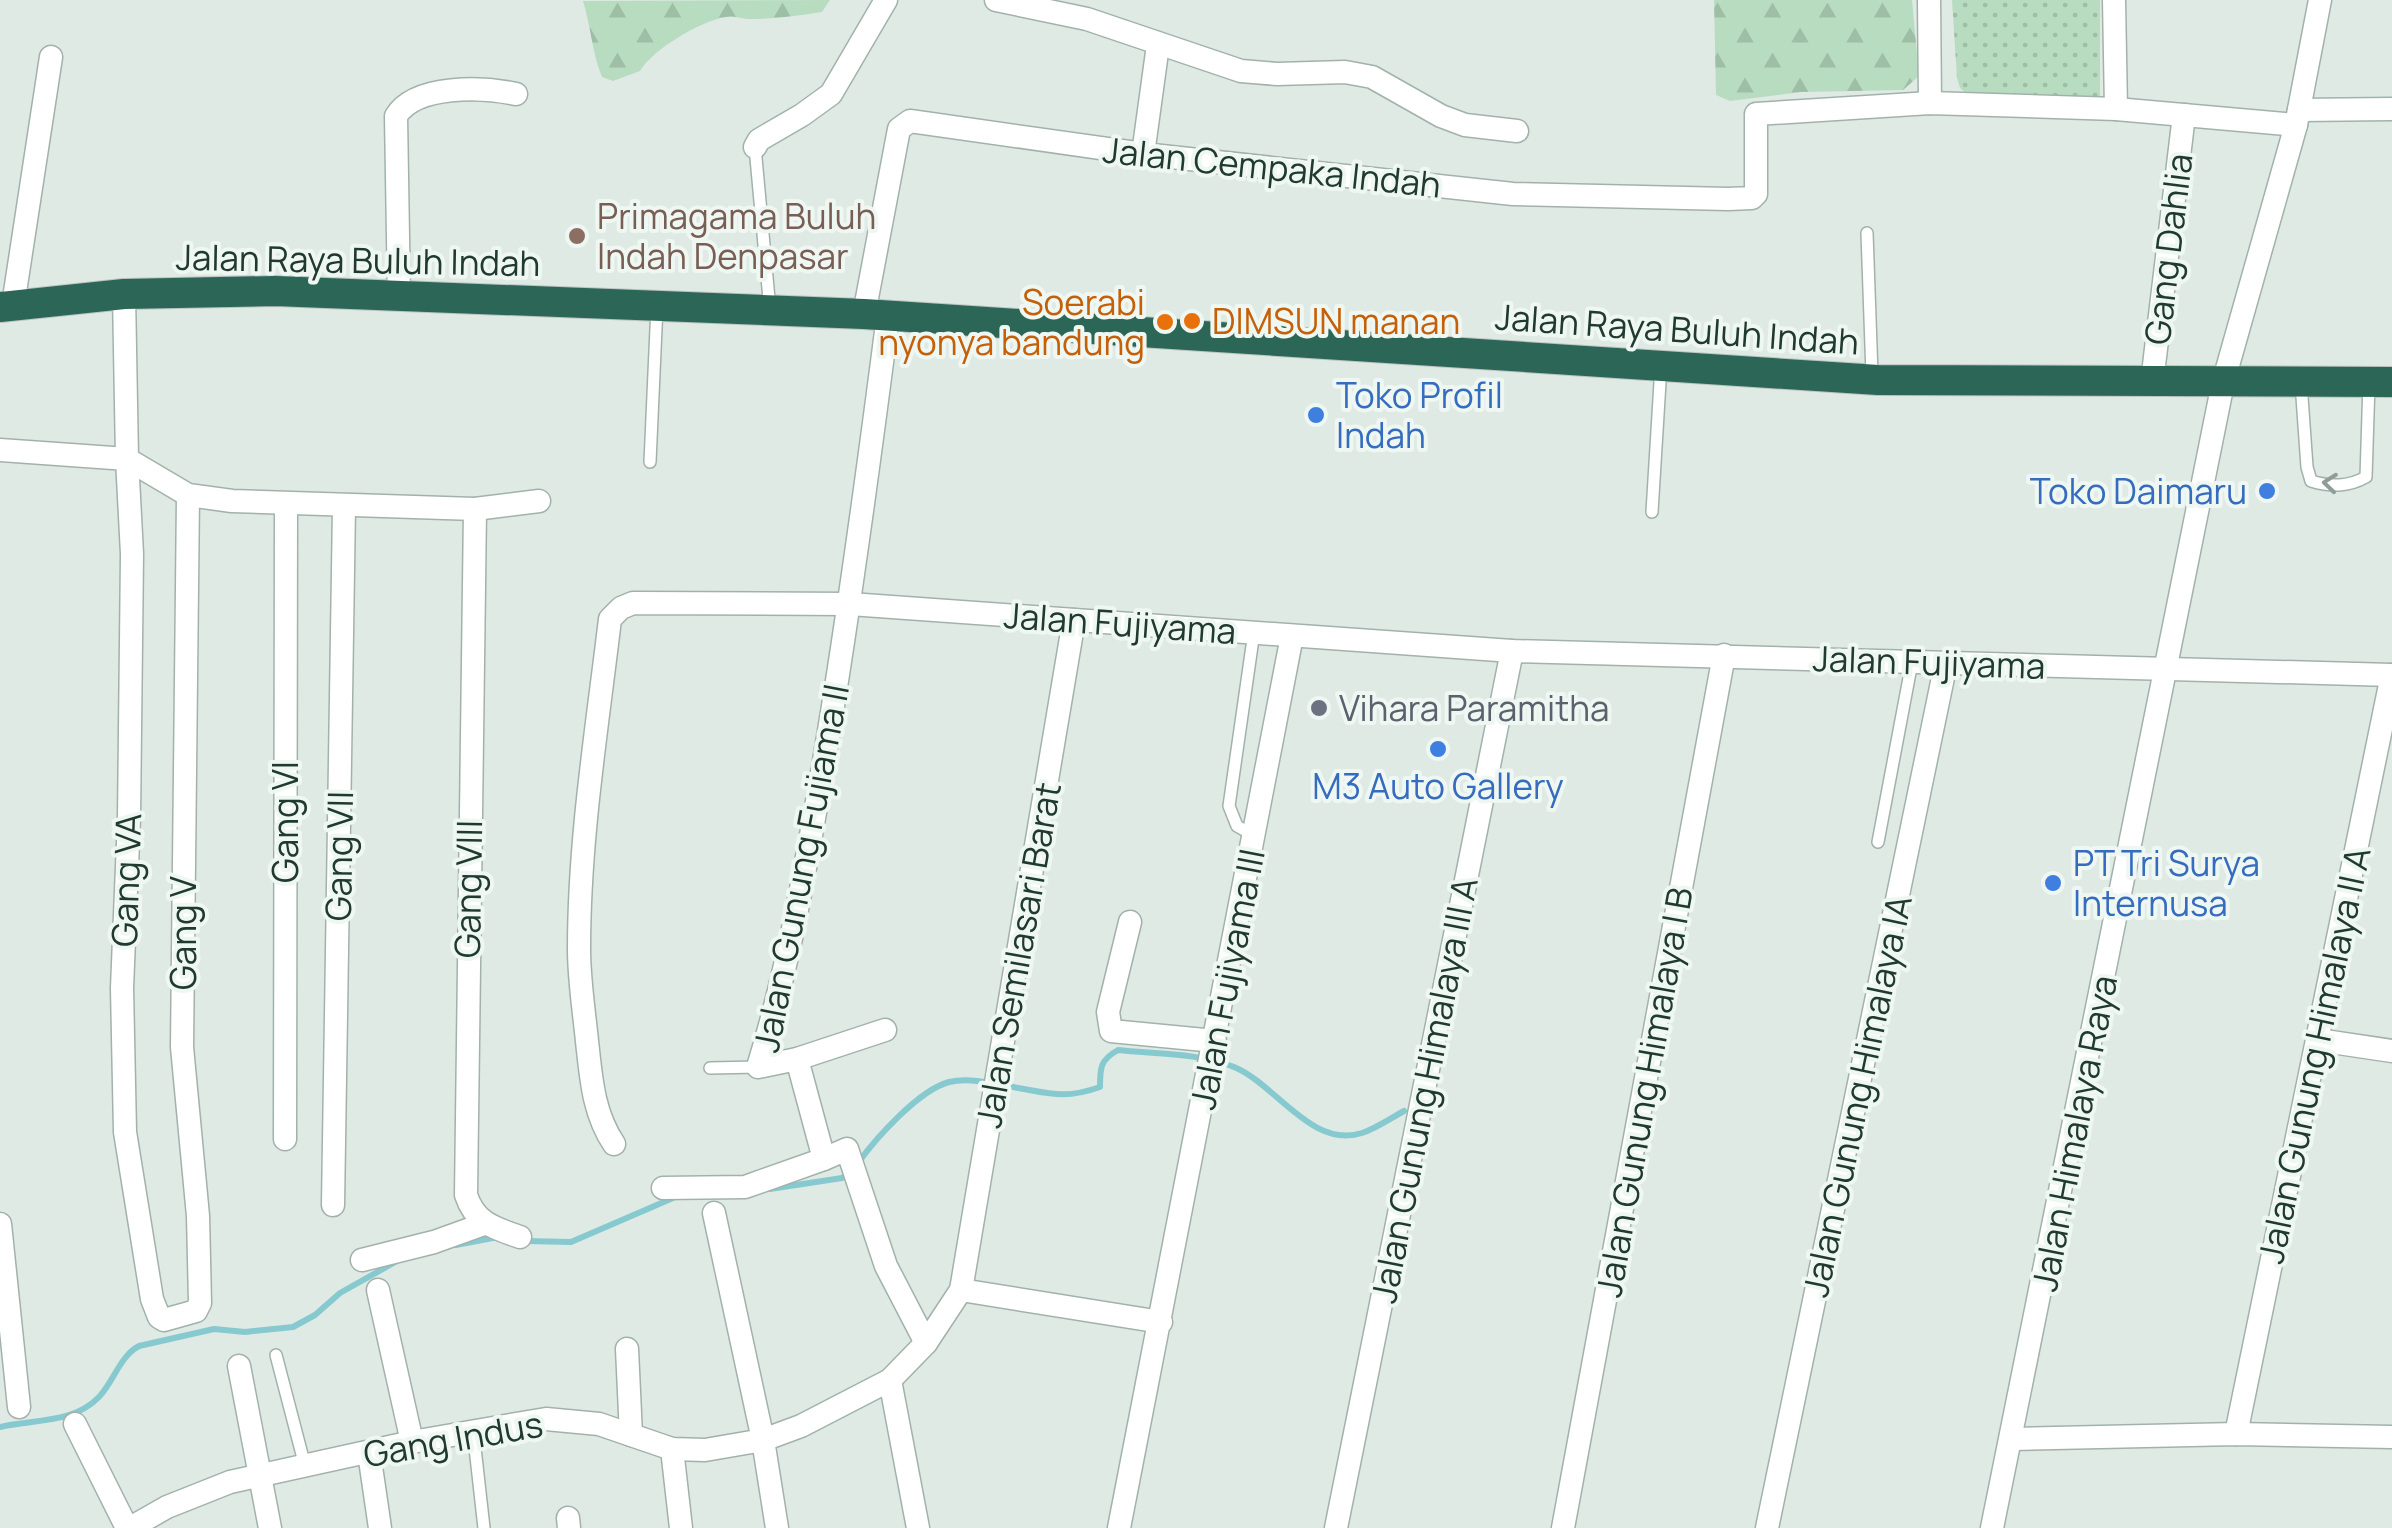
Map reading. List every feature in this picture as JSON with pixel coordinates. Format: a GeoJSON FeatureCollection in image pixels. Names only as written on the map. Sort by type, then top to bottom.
{"type":"FeatureCollection","features":[{"type":"Feature","properties":{"kind":"highway","name":"Jalan Raya Buluh Indah"},"geometry":{"type":"LineString","coordinates":[[7,306],[124,294],[275,292],[876,315],[1872,380],[2380,382]]}},
{"type":"Feature","properties":{"kind":"street"},"geometry":{"type":"LineString","coordinates":[[754,147],[831,94],[886,0]]}},
{"type":"Feature","properties":{"kind":"street"},"geometry":{"type":"LineString","coordinates":[[996,0],[1086,18],[1158,45],[1259,74],[1345,72],[1372,77],[1399,89],[1420,107],[1465,125],[1518,131]]}},
{"type":"Feature","properties":{"kind":"street"},"geometry":{"type":"LineString","coordinates":[[1929,0],[1930,103],[2298,118],[2392,110]]}},
{"type":"Feature","properties":{"kind":"street"},"geometry":{"type":"LineString","coordinates":[[2114,0],[2116,109]]}},
{"type":"Feature","properties":{"kind":"street","name":"Jalan Himalaya Raya"},"geometry":{"type":"LineString","coordinates":[[1992,1528],[2223,383],[2298,118],[2320,0]]}},
{"type":"Feature","properties":{"kind":"street"},"geometry":{"type":"LineString","coordinates":[[1143,154],[1158,45]]}},
{"type":"Feature","properties":{"kind":"street"},"geometry":{"type":"LineString","coordinates":[[7,306],[51,58]]}},
{"type":"Feature","properties":{"kind":"street"},"geometry":{"type":"LineString","coordinates":[[399,297],[396,116],[412,99],[424,95],[482,89],[516,94]]}},
{"type":"Feature","properties":{"kind":"street","name":"Jalan Cempaka Indah"},"geometry":{"type":"LineString","coordinates":[[876,315],[899,129],[906,122],[1143,154],[1513,194],[1752,198],[1757,190],[1756,114],[1930,103]]}},
{"type":"Feature","properties":{"kind":"street","name":"Gang Dahlia"},"geometry":{"type":"LineString","coordinates":[[2152,382],[2184,116]]}},
{"type":"Feature","properties":{"kind":"street","name":"Gang VA"},"geometry":{"type":"LineString","coordinates":[[124,294],[126,460],[132,554],[129,818],[122,988],[125,1132],[152,1299]]}},
{"type":"Feature","properties":{"kind":"street","name":"Jalan Gunung Fujiama II"},"geometry":{"type":"LineString","coordinates":[[876,315],[850,604],[798,917],[782,990],[758,1067],[797,1059],[885,1030]]}},
{"type":"Feature","properties":{"kind":"street"},"geometry":{"type":"LineString","coordinates":[[0,450],[126,460],[188,495],[286,505],[475,509],[540,501]]}},
{"type":"Feature","properties":{"kind":"street","name":"Gang V"},"geometry":{"type":"LineString","coordinates":[[152,1299],[158,1317],[164,1320],[196,1311],[200,1303],[198,1216],[182,1047],[188,495]]}},
{"type":"Feature","properties":{"kind":"street","name":"Gang VI"},"geometry":{"type":"LineString","coordinates":[[285,1139],[286,505]]}},
{"type":"Feature","properties":{"kind":"street","name":"Gang VII"},"geometry":{"type":"LineString","coordinates":[[334,1205],[344,507]]}},
{"type":"Feature","properties":{"kind":"street","name":"Gang VIII"},"geometry":{"type":"LineString","coordinates":[[475,509],[466,1194],[484,1224]]}},
{"type":"Feature","properties":{"kind":"street","name":"Jalan Fujiyama"},"geometry":{"type":"LineString","coordinates":[[614,1144],[602,1126],[596,1102],[579,951],[583,838],[610,619],[621,608],[649,600],[850,604],[1512,651],[2392,675]]}},
{"type":"Feature","properties":{"kind":"street","name":"Jalan Semilasari Barat"},"geometry":{"type":"LineString","coordinates":[[890,1380],[926,1343],[961,1290],[1074,620]]}},
{"type":"Feature","properties":{"kind":"street","name":"Jalan Fujiyama III"},"geometry":{"type":"LineString","coordinates":[[1119,1528],[1292,636]]}},
{"type":"Feature","properties":{"kind":"street","name":"Jalan Gunung Himalaya III A"},"geometry":{"type":"LineString","coordinates":[[1336,1528],[1512,651]]}},
{"type":"Feature","properties":{"kind":"street","name":"Jalan Gunung Himalaya I B"},"geometry":{"type":"LineString","coordinates":[[1563,1528],[1724,656]]}},
{"type":"Feature","properties":{"kind":"street","name":"Jalan Gunung Himalaya IA"},"geometry":{"type":"LineString","coordinates":[[1768,1528],[1946,664]]}},
{"type":"Feature","properties":{"kind":"street","name":"Jalan Gunung Himalaya II A"},"geometry":{"type":"LineString","coordinates":[[2236,1434],[2392,675]]}},
{"type":"Feature","properties":{"kind":"street"},"geometry":{"type":"LineString","coordinates":[[1130,922],[1108,1012],[1111,1031],[1215,1041]]}},
{"type":"Feature","properties":{"kind":"street"},"geometry":{"type":"LineString","coordinates":[[2318,1040],[2392,1051]]}},
{"type":"Feature","properties":{"kind":"street"},"geometry":{"type":"LineString","coordinates":[[797,1059],[824,1159]]}},
{"type":"Feature","properties":{"kind":"street"},"geometry":{"type":"LineString","coordinates":[[662,1188],[744,1187],[848,1150],[886,1266],[926,1343]]}},
{"type":"Feature","properties":{"kind":"street"},"geometry":{"type":"LineString","coordinates":[[714,1213],[763,1440],[777,1528]]}},
{"type":"Feature","properties":{"kind":"street"},"geometry":{"type":"LineString","coordinates":[[0,1224],[19,1408]]}},
{"type":"Feature","properties":{"kind":"street"},"geometry":{"type":"LineString","coordinates":[[362,1260],[434,1242],[484,1224],[520,1237]]}},
{"type":"Feature","properties":{"kind":"street"},"geometry":{"type":"LineString","coordinates":[[378,1290],[412,1442]]}},
{"type":"Feature","properties":{"kind":"street"},"geometry":{"type":"LineString","coordinates":[[961,1290],[1161,1322]]}},
{"type":"Feature","properties":{"kind":"street"},"geometry":{"type":"LineString","coordinates":[[627,1349],[631,1436]]}},
{"type":"Feature","properties":{"kind":"street"},"geometry":{"type":"LineString","coordinates":[[239,1366],[270,1528]]}},
{"type":"Feature","properties":{"kind":"street"},"geometry":{"type":"LineString","coordinates":[[890,1380],[918,1528]]}},
{"type":"Feature","properties":{"kind":"street","name":"Gang Indus"},"geometry":{"type":"LineString","coordinates":[[129,1528],[168,1518],[230,1482],[473,1430],[576,1420],[672,1449],[705,1450],[763,1440],[800,1426],[890,1380]]}},
{"type":"Feature","properties":{"kind":"street"},"geometry":{"type":"LineString","coordinates":[[75,1424],[129,1528]]}},
{"type":"Feature","properties":{"kind":"street"},"geometry":{"type":"LineString","coordinates":[[2012,1439],[2236,1434],[2392,1438]]}},
{"type":"Feature","properties":{"kind":"street"},"geometry":{"type":"LineString","coordinates":[[672,1449],[681,1528]]}},
{"type":"Feature","properties":{"kind":"street"},"geometry":{"type":"LineString","coordinates":[[370,1454],[380,1528]]}},
{"type":"Feature","properties":{"kind":"lane"},"geometry":{"type":"LineString","coordinates":[[754,147],[770,310]]}},
{"type":"Feature","properties":{"kind":"lane"},"geometry":{"type":"LineString","coordinates":[[1867,233],[1872,380]]}},
{"type":"Feature","properties":{"kind":"lane"},"geometry":{"type":"LineString","coordinates":[[650,462],[657,306]]}},
{"type":"Feature","properties":{"kind":"lane"},"geometry":{"type":"LineString","coordinates":[[1652,512],[1661,366]]}},
{"type":"Feature","properties":{"kind":"lane"},"geometry":{"type":"LineString","coordinates":[[2301,382],[2311,481],[2352,485],[2366,477],[2380,382]]}},
{"type":"Feature","properties":{"kind":"lane"},"geometry":{"type":"LineString","coordinates":[[1254,632],[1229,806],[1238,826],[1255,836]]}},
{"type":"Feature","properties":{"kind":"lane"},"geometry":{"type":"LineString","coordinates":[[1878,842],[1912,662]]}},
{"type":"Feature","properties":{"kind":"lane"},"geometry":{"type":"LineString","coordinates":[[710,1068],[758,1067]]}},
{"type":"Feature","properties":{"kind":"lane"},"geometry":{"type":"LineString","coordinates":[[276,1355],[304,1466]]}},
{"type":"Feature","properties":{"kind":"lane"},"geometry":{"type":"LineString","coordinates":[[473,1430],[484,1528]]}},
{"type":"Feature","properties":{"kind":"green space"},"geometry":{"type":"Polygon","coordinates":[[[830,0],[822,12],[716,20],[666,45],[640,71],[613,81],[602,77],[583,1],[830,0]]]}},
{"type":"Feature","properties":{"kind":"green space"},"geometry":{"type":"Polygon","coordinates":[[[1714,0],[1912,0],[1919,76],[1903,90],[1801,92],[1730,101],[1716,95],[1714,0]]]}},
{"type":"Feature","properties":{"kind":"green space"},"geometry":{"type":"Polygon","coordinates":[[[1952,0],[2100,0],[2100,98],[1968,95],[1957,78],[1952,0]]]}},
{"type":"Feature","properties":{"kind":"waterway"},"geometry":{"type":"LineString","coordinates":[[858,1163],[899,1116],[937,1087],[949,1082],[974,1081],[1050,1093],[1078,1093],[1100,1087],[1102,1065],[1118,1050],[1192,1057],[1234,1067],[1326,1132],[1362,1133],[1404,1111]]}},
{"type":"Feature","properties":{"kind":"waterway"},"geometry":{"type":"LineString","coordinates":[[770,1189],[842,1178],[850,1172]]}},
{"type":"Feature","properties":{"kind":"waterway"},"geometry":{"type":"LineString","coordinates":[[525,1241],[571,1242],[673,1198]]}},
{"type":"Feature","properties":{"kind":"waterway"},"geometry":{"type":"LineString","coordinates":[[456,1245],[498,1237]]}},
{"type":"Feature","properties":{"kind":"waterway"},"geometry":{"type":"LineString","coordinates":[[0,1427],[65,1416],[89,1406],[139,1346],[214,1329],[245,1332],[293,1327],[315,1315],[340,1293],[397,1261]]}},
{"type":"Feature","properties":{"kind":"place","name":"Primagama Buluh Indah Denpasar"},"geometry":{"type":"Point","coordinates":[577,236]}},
{"type":"Feature","properties":{"kind":"place","name":"DIMSUN manan"},"geometry":{"type":"Point","coordinates":[1192,321]}},
{"type":"Feature","properties":{"kind":"place","name":"Soerabi nyonya bandung"},"geometry":{"type":"Point","coordinates":[1165,322]}},
{"type":"Feature","properties":{"kind":"place","name":"Toko Profil Indah"},"geometry":{"type":"Point","coordinates":[1316,415]}},
{"type":"Feature","properties":{"kind":"place","name":"Toko Daimaru"},"geometry":{"type":"Point","coordinates":[2267,491]}},
{"type":"Feature","properties":{"kind":"place","name":"Vihara Paramitha"},"geometry":{"type":"Point","coordinates":[1319,708]}},
{"type":"Feature","properties":{"kind":"place","name":"M3 Auto Gallery"},"geometry":{"type":"Point","coordinates":[1438,749]}},
{"type":"Feature","properties":{"kind":"place","name":"PT Tri Surya Internusa"},"geometry":{"type":"Point","coordinates":[2053,883]}}]}
